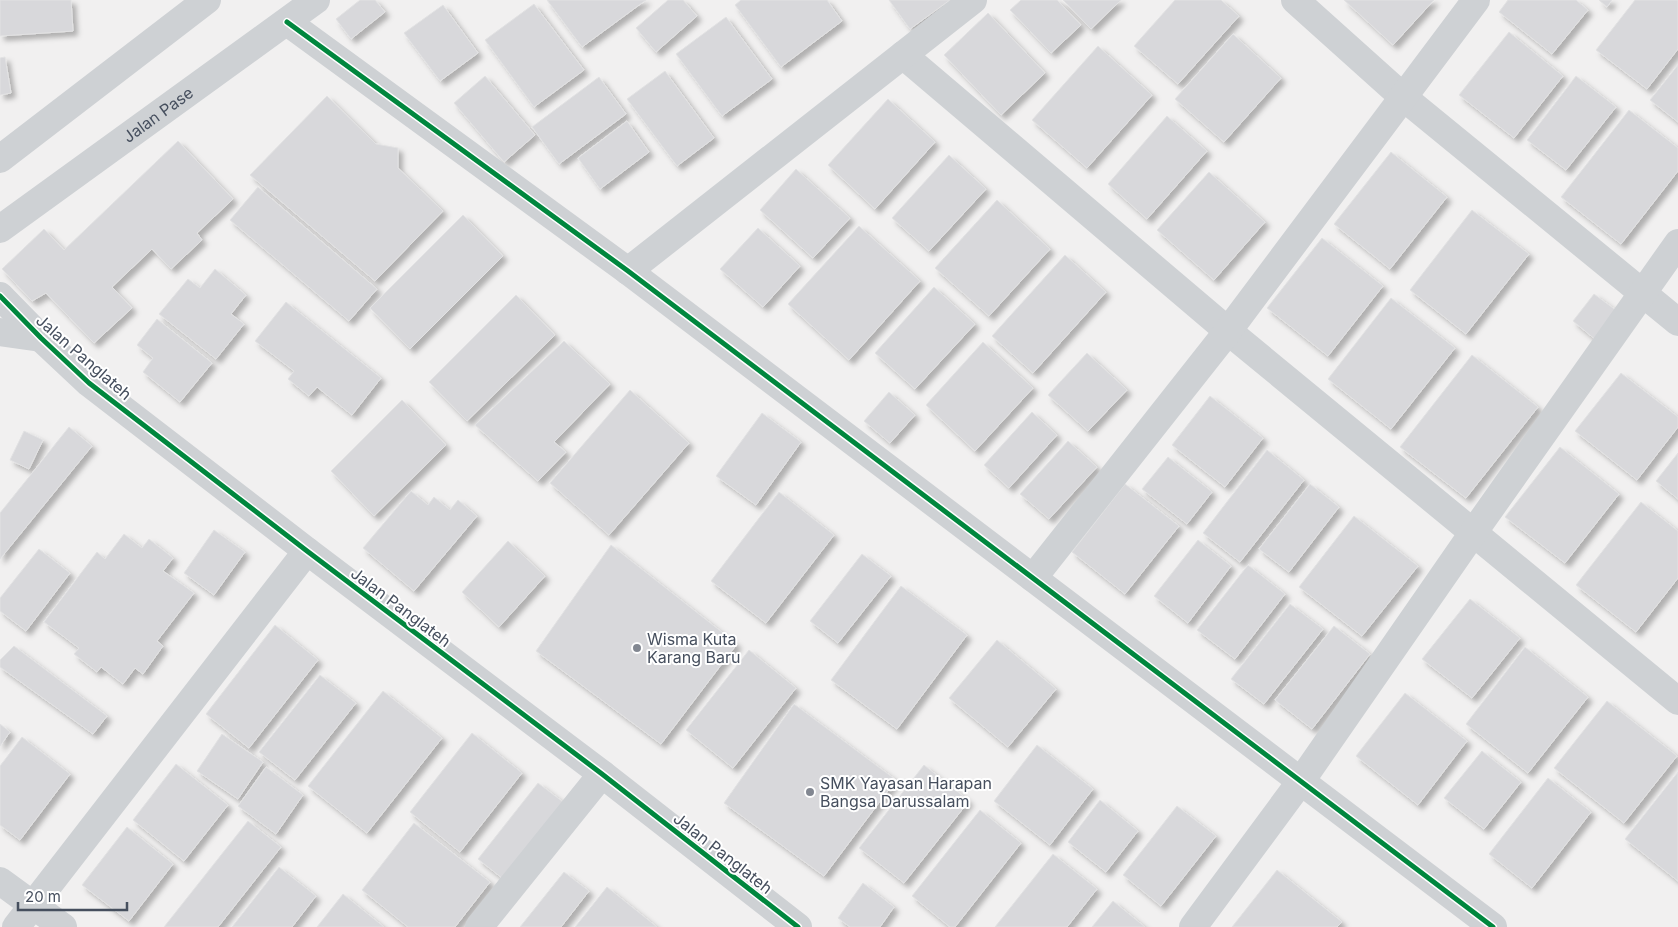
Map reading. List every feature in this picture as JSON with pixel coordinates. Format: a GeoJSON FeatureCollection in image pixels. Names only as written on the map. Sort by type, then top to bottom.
{"type":"FeatureCollection","features":[{"type":"Feature","properties":{"kind":"street"},"geometry":{"type":"LineString","coordinates":[[0,159],[207,0]]}},
{"type":"Feature","properties":{"kind":"street","name":"Jalan Pase"},"geometry":{"type":"LineString","coordinates":[[0,229],[316,0]]}},
{"type":"Feature","properties":{"kind":"street"},"geometry":{"type":"LineString","coordinates":[[628,271],[973,0]]}},
{"type":"Feature","properties":{"kind":"street"},"geometry":{"type":"LineString","coordinates":[[1295,0],[1404,96],[1678,322]]}},
{"type":"Feature","properties":{"kind":"street"},"geometry":{"type":"LineString","coordinates":[[1033,578],[1228,331],[1476,0]]}},
{"type":"Feature","properties":{"kind":"street"},"geometry":{"type":"LineString","coordinates":[[287,22],[628,271],[1494,927]]}},
{"type":"Feature","properties":{"kind":"street"},"geometry":{"type":"LineString","coordinates":[[904,54],[1228,331],[1678,701]]}},
{"type":"Feature","properties":{"kind":"street"},"geometry":{"type":"LineString","coordinates":[[1193,927],[1301,781],[1678,242]]}},
{"type":"Feature","properties":{"kind":"street","name":"Jalan Panglateh"},"geometry":{"type":"LineString","coordinates":[[0,296],[41,338],[90,383],[307,551],[602,774],[798,927]]}},
{"type":"Feature","properties":{"kind":"street"},"geometry":{"type":"LineString","coordinates":[[0,332],[41,338]]}},
{"type":"Feature","properties":{"kind":"street"},"geometry":{"type":"LineString","coordinates":[[16,927],[307,551]]}},
{"type":"Feature","properties":{"kind":"street"},"geometry":{"type":"LineString","coordinates":[[479,927],[602,774]]}},
{"type":"Feature","properties":{"kind":"street"},"geometry":{"type":"LineString","coordinates":[[0,881],[63,927]]}},
{"type":"Feature","properties":{"kind":"building"},"geometry":{"type":"Polygon","coordinates":[[[0,0],[71,0],[73,31],[0,36],[0,0]]]}},
{"type":"Feature","properties":{"kind":"building"},"geometry":{"type":"Polygon","coordinates":[[[360,0],[375,0],[385,12],[351,39],[336,19],[360,0]]]}},
{"type":"Feature","properties":{"kind":"building"},"geometry":{"type":"Polygon","coordinates":[[[547,0],[646,0],[582,47],[547,0]]]}},
{"type":"Feature","properties":{"kind":"building"},"geometry":{"type":"Polygon","coordinates":[[[668,0],[683,0],[697,16],[656,52],[636,28],[668,0]]]}},
{"type":"Feature","properties":{"kind":"building"},"geometry":{"type":"Polygon","coordinates":[[[741,0],[827,0],[842,21],[781,67],[735,5],[741,0]]]}},
{"type":"Feature","properties":{"kind":"building"},"geometry":{"type":"Polygon","coordinates":[[[889,0],[950,0],[910,29],[889,0]]]}},
{"type":"Feature","properties":{"kind":"building"},"geometry":{"type":"Polygon","coordinates":[[[1021,0],[1057,0],[1081,25],[1051,53],[1010,10],[1021,0]]]}},
{"type":"Feature","properties":{"kind":"building"},"geometry":{"type":"Polygon","coordinates":[[[1063,0],[1121,0],[1091,29],[1063,0]]]}},
{"type":"Feature","properties":{"kind":"building"},"geometry":{"type":"Polygon","coordinates":[[[1175,0],[1221,0],[1239,16],[1178,84],[1134,46],[1175,0]]]}},
{"type":"Feature","properties":{"kind":"building"},"geometry":{"type":"Polygon","coordinates":[[[1344,0],[1434,0],[1393,45],[1344,0]]]}},
{"type":"Feature","properties":{"kind":"building"},"geometry":{"type":"Polygon","coordinates":[[[1508,0],[1576,0],[1588,10],[1552,54],[1499,12],[1508,0]]]}},
{"type":"Feature","properties":{"kind":"building"},"geometry":{"type":"Polygon","coordinates":[[[1599,0],[1612,0],[1607,7],[1599,0]]]}},
{"type":"Feature","properties":{"kind":"building"},"geometry":{"type":"Polygon","coordinates":[[[1635,0],[1678,0],[1678,49],[1647,89],[1596,50],[1635,0]]]}},
{"type":"Feature","properties":{"kind":"building"},"geometry":{"type":"Polygon","coordinates":[[[534,4],[584,70],[534,107],[485,40],[534,4]]]}},
{"type":"Feature","properties":{"kind":"building"},"geometry":{"type":"Polygon","coordinates":[[[443,5],[478,53],[440,81],[404,33],[443,5]]]}},
{"type":"Feature","properties":{"kind":"building"},"geometry":{"type":"Polygon","coordinates":[[[988,13],[1045,73],[1001,115],[944,55],[988,13]]]}},
{"type":"Feature","properties":{"kind":"building"},"geometry":{"type":"Polygon","coordinates":[[[726,17],[772,79],[722,116],[676,54],[726,17]]]}},
{"type":"Feature","properties":{"kind":"building"},"geometry":{"type":"Polygon","coordinates":[[[1509,32],[1563,76],[1514,138],[1459,95],[1509,32]]]}},
{"type":"Feature","properties":{"kind":"building"},"geometry":{"type":"Polygon","coordinates":[[[1233,34],[1281,78],[1224,142],[1175,99],[1233,34]]]}},
{"type":"Feature","properties":{"kind":"building"},"geometry":{"type":"Polygon","coordinates":[[[1098,46],[1152,95],[1087,168],[1032,120],[1098,46]]]}},
{"type":"Feature","properties":{"kind":"building"},"geometry":{"type":"Polygon","coordinates":[[[5,57],[11,93],[0,95],[0,58],[5,57]]]}},
{"type":"Feature","properties":{"kind":"building"},"geometry":{"type":"Polygon","coordinates":[[[1678,65],[1678,122],[1650,100],[1678,65]]]}},
{"type":"Feature","properties":{"kind":"building"},"geometry":{"type":"Polygon","coordinates":[[[665,71],[714,138],[677,166],[627,99],[665,71]]]}},
{"type":"Feature","properties":{"kind":"building"},"geometry":{"type":"Polygon","coordinates":[[[485,76],[535,135],[504,162],[454,103],[485,76]]]}},
{"type":"Feature","properties":{"kind":"building"},"geometry":{"type":"Polygon","coordinates":[[[1576,76],[1616,107],[1566,170],[1527,140],[1576,76]]]}},
{"type":"Feature","properties":{"kind":"building"},"geometry":{"type":"Polygon","coordinates":[[[599,77],[626,114],[559,164],[532,127],[599,77]]]}},
{"type":"Feature","properties":{"kind":"building"},"geometry":{"type":"Polygon","coordinates":[[[327,96],[376,144],[398,148],[398,168],[443,211],[375,281],[250,175],[327,96]]]}},
{"type":"Feature","properties":{"kind":"building"},"geometry":{"type":"Polygon","coordinates":[[[888,99],[935,142],[875,209],[828,165],[888,99]]]}},
{"type":"Feature","properties":{"kind":"building"},"geometry":{"type":"Polygon","coordinates":[[[1629,110],[1678,148],[1678,171],[1621,244],[1561,197],[1629,110]]]}},
{"type":"Feature","properties":{"kind":"building"},"geometry":{"type":"Polygon","coordinates":[[[1167,116],[1207,151],[1147,219],[1108,184],[1167,116]]]}},
{"type":"Feature","properties":{"kind":"building"},"geometry":{"type":"Polygon","coordinates":[[[627,121],[649,152],[600,189],[578,158],[627,121]]]}},
{"type":"Feature","properties":{"kind":"building"},"geometry":{"type":"Polygon","coordinates":[[[178,141],[233,199],[197,233],[202,240],[171,269],[152,249],[112,287],[132,308],[94,343],[46,293],[32,301],[2,269],[44,229],[64,250],[178,141]]]}},
{"type":"Feature","properties":{"kind":"building"},"geometry":{"type":"Polygon","coordinates":[[[1391,152],[1447,197],[1390,269],[1334,224],[1391,152]]]}},
{"type":"Feature","properties":{"kind":"building"},"geometry":{"type":"Polygon","coordinates":[[[949,155],[986,189],[929,251],[892,218],[949,155]]]}},
{"type":"Feature","properties":{"kind":"building"},"geometry":{"type":"Polygon","coordinates":[[[796,169],[850,218],[813,258],[760,210],[796,169]]]}},
{"type":"Feature","properties":{"kind":"building"},"geometry":{"type":"Polygon","coordinates":[[[1209,172],[1265,222],[1214,280],[1157,230],[1209,172]]]}},
{"type":"Feature","properties":{"kind":"building"},"geometry":{"type":"Polygon","coordinates":[[[258,187],[377,289],[349,321],[230,220],[258,187]]]}},
{"type":"Feature","properties":{"kind":"building"},"geometry":{"type":"Polygon","coordinates":[[[997,200],[1050,249],[989,316],[935,268],[997,200]]]}},
{"type":"Feature","properties":{"kind":"building"},"geometry":{"type":"Polygon","coordinates":[[[1472,210],[1529,254],[1466,334],[1410,290],[1472,210]]]}},
{"type":"Feature","properties":{"kind":"building"},"geometry":{"type":"Polygon","coordinates":[[[463,215],[503,256],[410,349],[370,308],[463,215]]]}},
{"type":"Feature","properties":{"kind":"building"},"geometry":{"type":"Polygon","coordinates":[[[859,226],[920,281],[849,360],[788,304],[859,226]]]}},
{"type":"Feature","properties":{"kind":"building"},"geometry":{"type":"Polygon","coordinates":[[[758,228],[800,266],[763,307],[720,269],[758,228]]]}},
{"type":"Feature","properties":{"kind":"building"},"geometry":{"type":"Polygon","coordinates":[[[1322,238],[1383,286],[1328,356],[1267,308],[1322,238]]]}},
{"type":"Feature","properties":{"kind":"building"},"geometry":{"type":"Polygon","coordinates":[[[1065,255],[1106,292],[1033,373],[992,336],[1065,255]]]}},
{"type":"Feature","properties":{"kind":"building"},"geometry":{"type":"Polygon","coordinates":[[[215,269],[246,295],[231,314],[244,324],[216,359],[159,314],[188,279],[200,288],[215,269]]]}},
{"type":"Feature","properties":{"kind":"building"},"geometry":{"type":"Polygon","coordinates":[[[934,287],[975,324],[915,389],[875,353],[934,287]]]}},
{"type":"Feature","properties":{"kind":"building"},"geometry":{"type":"Polygon","coordinates":[[[1594,294],[1617,311],[1596,340],[1573,321],[1594,294]]]}},
{"type":"Feature","properties":{"kind":"building"},"geometry":{"type":"Polygon","coordinates":[[[516,295],[555,335],[467,421],[429,382],[516,295]]]}},
{"type":"Feature","properties":{"kind":"building"},"geometry":{"type":"Polygon","coordinates":[[[1391,298],[1455,348],[1391,429],[1328,379],[1391,298]]]}},
{"type":"Feature","properties":{"kind":"building"},"geometry":{"type":"Polygon","coordinates":[[[286,302],[381,378],[352,415],[317,387],[309,396],[288,379],[294,371],[255,341],[286,302]]]}},
{"type":"Feature","properties":{"kind":"building"},"geometry":{"type":"Polygon","coordinates":[[[157,319],[212,363],[180,402],[143,372],[153,358],[137,345],[157,319]]]}},
{"type":"Feature","properties":{"kind":"building"},"geometry":{"type":"Polygon","coordinates":[[[564,341],[610,384],[554,442],[566,452],[538,481],[475,425],[564,341]]]}},
{"type":"Feature","properties":{"kind":"building"},"geometry":{"type":"Polygon","coordinates":[[[983,342],[1033,388],[975,451],[926,405],[983,342]]]}},
{"type":"Feature","properties":{"kind":"building"},"geometry":{"type":"Polygon","coordinates":[[[1087,353],[1127,390],[1088,431],[1048,395],[1087,353]]]}},
{"type":"Feature","properties":{"kind":"building"},"geometry":{"type":"Polygon","coordinates":[[[1472,355],[1538,407],[1466,498],[1400,447],[1472,355]]]}},
{"type":"Feature","properties":{"kind":"building"},"geometry":{"type":"Polygon","coordinates":[[[1621,373],[1678,417],[1678,427],[1637,480],[1575,431],[1621,373]]]}},
{"type":"Feature","properties":{"kind":"building"},"geometry":{"type":"Polygon","coordinates":[[[630,390],[689,443],[609,535],[550,483],[630,390]]]}},
{"type":"Feature","properties":{"kind":"building"},"geometry":{"type":"Polygon","coordinates":[[[889,392],[915,415],[890,443],[864,421],[889,392]]]}},
{"type":"Feature","properties":{"kind":"building"},"geometry":{"type":"Polygon","coordinates":[[[1210,396],[1263,438],[1225,487],[1172,445],[1210,396]]]}},
{"type":"Feature","properties":{"kind":"building"},"geometry":{"type":"Polygon","coordinates":[[[402,400],[446,445],[374,516],[331,471],[402,400]]]}},
{"type":"Feature","properties":{"kind":"building"},"geometry":{"type":"Polygon","coordinates":[[[1032,412],[1057,435],[1009,488],[984,465],[1032,412]]]}},
{"type":"Feature","properties":{"kind":"building"},"geometry":{"type":"Polygon","coordinates":[[[762,413],[801,442],[756,505],[716,476],[762,413]]]}},
{"type":"Feature","properties":{"kind":"building"},"geometry":{"type":"Polygon","coordinates":[[[69,427],[92,446],[0,559],[0,513],[69,427]]]}},
{"type":"Feature","properties":{"kind":"building"},"geometry":{"type":"Polygon","coordinates":[[[24,431],[43,440],[29,469],[10,460],[24,431]]]}},
{"type":"Feature","properties":{"kind":"building"},"geometry":{"type":"Polygon","coordinates":[[[1068,441],[1097,467],[1049,519],[1020,494],[1068,441]]]}},
{"type":"Feature","properties":{"kind":"building"},"geometry":{"type":"Polygon","coordinates":[[[1560,447],[1619,494],[1565,563],[1505,517],[1560,447]]]}},
{"type":"Feature","properties":{"kind":"building"},"geometry":{"type":"Polygon","coordinates":[[[1267,450],[1304,480],[1240,562],[1203,533],[1267,450]]]}},
{"type":"Feature","properties":{"kind":"building"},"geometry":{"type":"Polygon","coordinates":[[[1678,453],[1678,499],[1656,481],[1678,453]]]}},
{"type":"Feature","properties":{"kind":"building"},"geometry":{"type":"Polygon","coordinates":[[[1168,457],[1212,492],[1187,524],[1142,489],[1168,457]]]}},
{"type":"Feature","properties":{"kind":"building"},"geometry":{"type":"Polygon","coordinates":[[[1125,484],[1179,526],[1125,594],[1072,552],[1125,484]]]}},
{"type":"Feature","properties":{"kind":"building"},"geometry":{"type":"Polygon","coordinates":[[[1310,484],[1339,507],[1289,572],[1259,549],[1310,484]]]}},
{"type":"Feature","properties":{"kind":"building"},"geometry":{"type":"Polygon","coordinates":[[[411,491],[428,505],[434,497],[450,510],[458,500],[477,516],[414,591],[363,548],[411,491]]]}},
{"type":"Feature","properties":{"kind":"building"},"geometry":{"type":"Polygon","coordinates":[[[779,492],[834,535],[766,623],[711,581],[779,492]]]}},
{"type":"Feature","properties":{"kind":"building"},"geometry":{"type":"Polygon","coordinates":[[[1641,502],[1678,531],[1678,578],[1636,632],[1576,585],[1641,502]]]}},
{"type":"Feature","properties":{"kind":"building"},"geometry":{"type":"Polygon","coordinates":[[[1354,516],[1418,566],[1362,636],[1299,587],[1354,516]]]}},
{"type":"Feature","properties":{"kind":"building"},"geometry":{"type":"Polygon","coordinates":[[[214,530],[245,552],[214,595],[184,573],[214,530]]]}},
{"type":"Feature","properties":{"kind":"building"},"geometry":{"type":"Polygon","coordinates":[[[124,534],[142,548],[149,539],[173,558],[163,571],[194,593],[157,641],[163,646],[143,674],[135,668],[123,684],[101,667],[97,672],[74,654],[79,648],[44,622],[97,552],[105,559],[124,534]]]}},
{"type":"Feature","properties":{"kind":"building"},"geometry":{"type":"Polygon","coordinates":[[[1198,540],[1231,566],[1188,623],[1154,596],[1198,540]]]}},
{"type":"Feature","properties":{"kind":"building"},"geometry":{"type":"Polygon","coordinates":[[[508,541],[545,576],[499,627],[462,592],[508,541]]]}},
{"type":"Feature","properties":{"kind":"building","name":"Wisma Kuta Karang Baru"},"geometry":{"type":"Polygon","coordinates":[[[611,545],[737,644],[661,744],[536,651],[611,545]]]}},
{"type":"Feature","properties":{"kind":"building"},"geometry":{"type":"Polygon","coordinates":[[[39,549],[70,573],[26,631],[0,611],[0,598],[39,549]]]}},
{"type":"Feature","properties":{"kind":"building"},"geometry":{"type":"Polygon","coordinates":[[[862,554],[891,576],[838,643],[810,621],[862,554]]]}},
{"type":"Feature","properties":{"kind":"building"},"geometry":{"type":"Polygon","coordinates":[[[1248,565],[1285,594],[1235,659],[1197,630],[1248,565]]]}},
{"type":"Feature","properties":{"kind":"building"},"geometry":{"type":"Polygon","coordinates":[[[901,586],[967,635],[897,729],[831,680],[901,586]]]}},
{"type":"Feature","properties":{"kind":"building"},"geometry":{"type":"Polygon","coordinates":[[[1470,599],[1520,638],[1472,698],[1422,659],[1470,599]]]}},
{"type":"Feature","properties":{"kind":"building"},"geometry":{"type":"Polygon","coordinates":[[[1290,604],[1323,629],[1264,704],[1231,679],[1290,604]]]}},
{"type":"Feature","properties":{"kind":"building"},"geometry":{"type":"Polygon","coordinates":[[[275,625],[318,660],[249,748],[206,714],[275,625]]]}},
{"type":"Feature","properties":{"kind":"building"},"geometry":{"type":"Polygon","coordinates":[[[1334,626],[1370,654],[1312,729],[1275,700],[1334,626]]]}},
{"type":"Feature","properties":{"kind":"building"},"geometry":{"type":"Polygon","coordinates":[[[997,640],[1056,689],[1008,747],[949,698],[997,640]]]}},
{"type":"Feature","properties":{"kind":"building"},"geometry":{"type":"Polygon","coordinates":[[[14,646],[107,716],[93,734],[0,667],[0,660],[14,646]]]}},
{"type":"Feature","properties":{"kind":"building"},"geometry":{"type":"Polygon","coordinates":[[[1525,647],[1588,697],[1528,773],[1466,724],[1525,647]]]}},
{"type":"Feature","properties":{"kind":"building"},"geometry":{"type":"Polygon","coordinates":[[[749,650],[796,688],[733,768],[686,730],[749,650]]]}},
{"type":"Feature","properties":{"kind":"building"},"geometry":{"type":"Polygon","coordinates":[[[320,675],[356,703],[295,780],[259,752],[320,675]]]}},
{"type":"Feature","properties":{"kind":"building"},"geometry":{"type":"Polygon","coordinates":[[[383,691],[442,738],[367,833],[308,786],[383,691]]]}},
{"type":"Feature","properties":{"kind":"building"},"geometry":{"type":"Polygon","coordinates":[[[1405,693],[1467,741],[1418,805],[1356,756],[1405,693]]]}},
{"type":"Feature","properties":{"kind":"building"},"geometry":{"type":"Polygon","coordinates":[[[1607,701],[1677,756],[1624,823],[1554,768],[1607,701]]]}},
{"type":"Feature","properties":{"kind":"building","name":"SMK Yayasan Harapan Bangsa Darussalam"},"geometry":{"type":"Polygon","coordinates":[[[794,704],[896,780],[824,876],[724,803],[794,704]]]}},
{"type":"Feature","properties":{"kind":"building"},"geometry":{"type":"Polygon","coordinates":[[[0,724],[10,732],[0,746],[0,724]]]}},
{"type":"Feature","properties":{"kind":"building"},"geometry":{"type":"Polygon","coordinates":[[[472,733],[522,773],[460,852],[410,812],[472,733]]]}},
{"type":"Feature","properties":{"kind":"building"},"geometry":{"type":"Polygon","coordinates":[[[222,734],[263,762],[238,799],[197,771],[222,734]]]}},
{"type":"Feature","properties":{"kind":"building"},"geometry":{"type":"Polygon","coordinates":[[[22,737],[70,774],[20,840],[0,825],[0,766],[22,737]]]}},
{"type":"Feature","properties":{"kind":"building"},"geometry":{"type":"Polygon","coordinates":[[[1037,745],[1093,789],[1050,845],[994,801],[1037,745]]]}},
{"type":"Feature","properties":{"kind":"building"},"geometry":{"type":"Polygon","coordinates":[[[1482,751],[1521,782],[1484,829],[1444,798],[1482,751]]]}},
{"type":"Feature","properties":{"kind":"building"},"geometry":{"type":"Polygon","coordinates":[[[176,764],[228,805],[184,861],[133,820],[176,764]]]}},
{"type":"Feature","properties":{"kind":"building"},"geometry":{"type":"Polygon","coordinates":[[[924,765],[969,801],[904,883],[859,848],[924,765]]]}},
{"type":"Feature","properties":{"kind":"building"},"geometry":{"type":"Polygon","coordinates":[[[266,767],[303,795],[276,834],[238,806],[266,767]]]}},
{"type":"Feature","properties":{"kind":"building"},"geometry":{"type":"Polygon","coordinates":[[[1678,772],[1678,881],[1625,839],[1678,772]]]}},
{"type":"Feature","properties":{"kind":"building"},"geometry":{"type":"Polygon","coordinates":[[[1548,778],[1591,812],[1532,888],[1489,854],[1548,778]]]}},
{"type":"Feature","properties":{"kind":"building"},"geometry":{"type":"Polygon","coordinates":[[[538,783],[567,805],[507,882],[478,859],[538,783]]]}},
{"type":"Feature","properties":{"kind":"building"},"geometry":{"type":"Polygon","coordinates":[[[1100,800],[1138,831],[1106,872],[1068,842],[1100,800]]]}},
{"type":"Feature","properties":{"kind":"building"},"geometry":{"type":"Polygon","coordinates":[[[1177,806],[1216,836],[1161,906],[1123,875],[1177,806]]]}},
{"type":"Feature","properties":{"kind":"building"},"geometry":{"type":"Polygon","coordinates":[[[980,810],[1021,843],[955,927],[950,927],[912,896],[980,810]]]}},
{"type":"Feature","properties":{"kind":"building"},"geometry":{"type":"Polygon","coordinates":[[[248,821],[281,847],[218,927],[164,927],[248,821]]]}},
{"type":"Feature","properties":{"kind":"building"},"geometry":{"type":"Polygon","coordinates":[[[414,823],[490,882],[455,927],[408,927],[362,890],[414,823]]]}},
{"type":"Feature","properties":{"kind":"building"},"geometry":{"type":"Polygon","coordinates":[[[127,827],[173,864],[129,921],[82,885],[127,827]]]}},
{"type":"Feature","properties":{"kind":"building"},"geometry":{"type":"Polygon","coordinates":[[[1053,854],[1097,889],[1067,927],[995,927],[1053,854]]]}},
{"type":"Feature","properties":{"kind":"building"},"geometry":{"type":"Polygon","coordinates":[[[279,867],[316,896],[292,927],[232,927],[279,867]]]}},
{"type":"Feature","properties":{"kind":"building"},"geometry":{"type":"Polygon","coordinates":[[[1277,870],[1342,922],[1337,927],[1232,927],[1277,870]]]}},
{"type":"Feature","properties":{"kind":"building"},"geometry":{"type":"Polygon","coordinates":[[[564,872],[589,891],[561,927],[520,927],[564,872]]]}},
{"type":"Feature","properties":{"kind":"building"},"geometry":{"type":"Polygon","coordinates":[[[863,883],[894,907],[880,927],[850,927],[838,918],[863,883]]]}},
{"type":"Feature","properties":{"kind":"building"},"geometry":{"type":"Polygon","coordinates":[[[607,887],[657,927],[575,927],[607,887]]]}},
{"type":"Feature","properties":{"kind":"building"},"geometry":{"type":"Polygon","coordinates":[[[343,894],[384,927],[317,927],[343,894]]]}},
{"type":"Feature","properties":{"kind":"building"},"geometry":{"type":"Polygon","coordinates":[[[1113,901],[1145,927],[1092,927],[1113,901]]]}},
{"type":"Feature","properties":{"kind":"cycle path"},"geometry":{"type":"LineString","coordinates":[[287,22],[628,271],[1493,927]]}},
{"type":"Feature","properties":{"kind":"cycle path"},"geometry":{"type":"LineString","coordinates":[[0,296],[89,383],[602,774],[798,927]]}},
{"type":"Feature","properties":{"kind":"place","name":"Wisma Kuta Karang Baru"},"geometry":{"type":"Point","coordinates":[637,648]}},
{"type":"Feature","properties":{"kind":"place","name":"SMK Yayasan Harapan Bangsa Darussalam"},"geometry":{"type":"Point","coordinates":[810,792]}}]}
